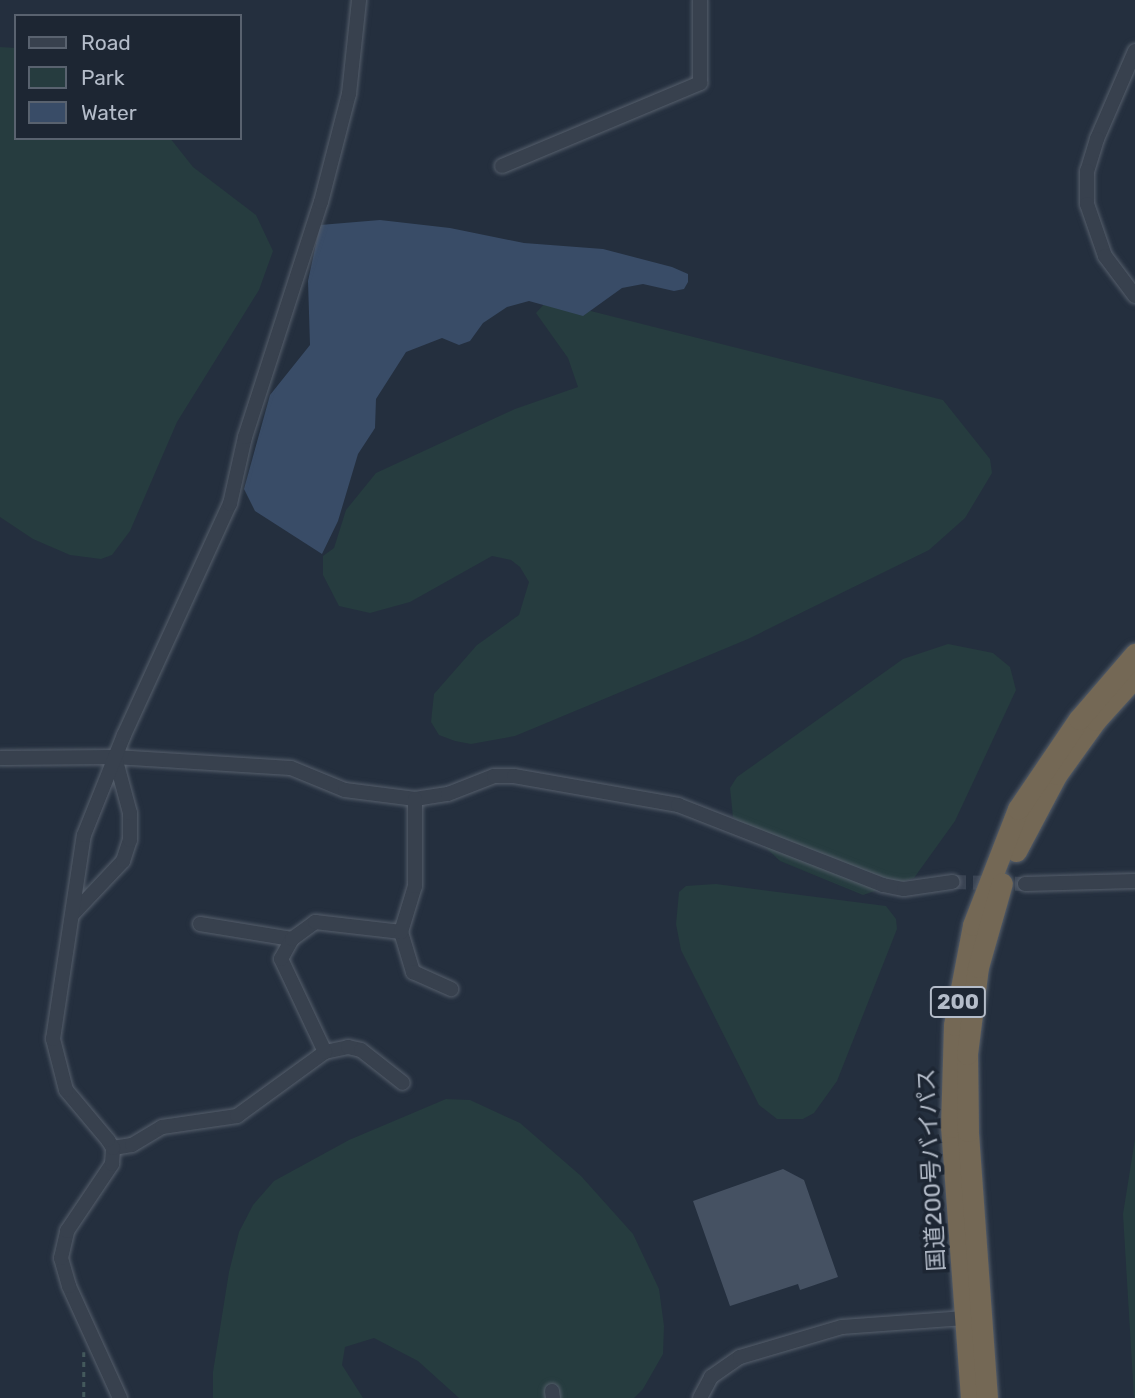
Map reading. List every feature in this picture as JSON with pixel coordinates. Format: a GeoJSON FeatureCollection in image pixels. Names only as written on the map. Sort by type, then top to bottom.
{"type":"FeatureCollection","features":[{"type":"Feature","properties":{"kind":"highway","name":"国道200号バイパス"},"geometry":{"type":"LineString","coordinates":[[971,1398],[951,1127],[954,1025],[973,925],[1018,809],[1079,719],[1135,654]]}},
{"type":"Feature","properties":{"kind":"highway","name":"200"},"geometry":{"type":"LineString","coordinates":[[987,1398],[968,1131],[967,1054],[978,967],[1003,881],[1026,827],[1096,720],[1135,677]]}},
{"type":"Feature","properties":{"kind":"street"},"geometry":{"type":"LineString","coordinates":[[120,1398],[69,1286],[61,1258],[67,1231],[112,1164],[113,1148],[73,1101],[55,1059],[53,1039],[84,835],[115,757],[230,504],[246,437],[321,202],[349,94],[359,0]]}},
{"type":"Feature","properties":{"kind":"street"},"geometry":{"type":"LineString","coordinates":[[502,166],[700,83],[700,0]]}},
{"type":"Feature","properties":{"kind":"street"},"geometry":{"type":"LineString","coordinates":[[1135,51],[1093,150],[1087,171],[1087,204],[1105,256],[1135,296]]}},
{"type":"Feature","properties":{"kind":"street"},"geometry":{"type":"LineString","coordinates":[[72,915],[123,861],[131,840],[130,813],[115,757]]}},
{"type":"Feature","properties":{"kind":"street"},"geometry":{"type":"LineString","coordinates":[[0,758],[115,757],[290,768],[345,790],[415,799],[448,793],[495,776],[514,776],[678,805],[883,886],[904,889],[952,882]]}},
{"type":"Feature","properties":{"kind":"street"},"geometry":{"type":"LineString","coordinates":[[415,799],[415,886],[401,932],[413,972],[452,989]]}},
{"type":"Feature","properties":{"kind":"street"},"geometry":{"type":"LineString","coordinates":[[1025,884],[1135,881]]}},
{"type":"Feature","properties":{"kind":"street"},"geometry":{"type":"LineString","coordinates":[[325,1052],[281,959],[292,939],[315,922],[401,932]]}},
{"type":"Feature","properties":{"kind":"street"},"geometry":{"type":"LineString","coordinates":[[200,924],[292,939]]}},
{"type":"Feature","properties":{"kind":"street"},"geometry":{"type":"LineString","coordinates":[[113,1148],[132,1145],[162,1127],[237,1116],[325,1052],[348,1047],[361,1050],[403,1083]]}},
{"type":"Feature","properties":{"kind":"street"},"geometry":{"type":"LineString","coordinates":[[700,1398],[711,1377],[740,1357],[842,1327],[965,1318]]}},
{"type":"Feature","properties":{"kind":"path"},"geometry":{"type":"LineString","coordinates":[[83,1346],[84,1398]]}},
{"type":"Feature","properties":{"kind":"green space"},"geometry":{"type":"Polygon","coordinates":[[[0,47],[14,48],[14,140],[172,140],[193,167],[256,215],[273,251],[259,290],[177,422],[130,531],[112,555],[101,559],[70,555],[33,539],[0,517],[0,47]]]}},
{"type":"Feature","properties":{"kind":"green space"},"geometry":{"type":"Polygon","coordinates":[[[555,302],[943,400],[990,459],[992,473],[965,518],[929,550],[748,639],[515,736],[471,744],[439,735],[431,722],[434,694],[477,645],[519,615],[529,582],[520,567],[511,560],[492,556],[410,602],[370,613],[339,606],[323,575],[323,556],[334,548],[346,510],[376,473],[515,409],[578,387],[568,358],[536,313],[545,303],[555,302]]]}},
{"type":"Feature","properties":{"kind":"green space"},"geometry":{"type":"Polygon","coordinates":[[[948,644],[993,653],[1010,667],[1016,690],[955,821],[914,878],[863,895],[780,861],[733,817],[730,788],[737,777],[903,659],[948,644]]]}},
{"type":"Feature","properties":{"kind":"green space"},"geometry":{"type":"Polygon","coordinates":[[[716,884],[886,906],[896,919],[897,929],[837,1081],[814,1113],[803,1119],[777,1119],[759,1105],[681,950],[676,924],[679,892],[686,886],[716,884]]]}},
{"type":"Feature","properties":{"kind":"green space"},"geometry":{"type":"Polygon","coordinates":[[[446,1099],[470,1100],[520,1123],[581,1176],[633,1234],[659,1289],[664,1326],[663,1354],[643,1389],[634,1398],[459,1398],[418,1361],[374,1338],[345,1347],[342,1365],[363,1398],[213,1398],[213,1372],[229,1272],[239,1232],[253,1205],[274,1181],[349,1140],[446,1099]]]}},
{"type":"Feature","properties":{"kind":"green space"},"geometry":{"type":"Polygon","coordinates":[[[1135,1139],[1135,1398],[1134,1398],[1123,1214],[1135,1139]]]}},
{"type":"Feature","properties":{"kind":"water"},"geometry":{"type":"Polygon","coordinates":[[[380,220],[450,228],[524,243],[603,249],[672,267],[688,274],[688,282],[684,289],[674,291],[643,284],[622,288],[583,316],[529,301],[507,307],[483,323],[470,341],[459,345],[442,338],[406,352],[376,399],[375,428],[358,454],[338,521],[322,554],[255,511],[244,489],[270,395],[310,345],[308,281],[320,225],[380,220]]]}},
{"type":"Feature","properties":{"kind":"building"},"geometry":{"type":"Polygon","coordinates":[[[783,1169],[804,1180],[838,1277],[800,1290],[798,1284],[730,1306],[693,1201],[783,1169]]]}},
{"type":"Feature","properties":{"kind":"tunnel"},"geometry":{"type":"LineString","coordinates":[[952,882],[1025,884]]}}]}
